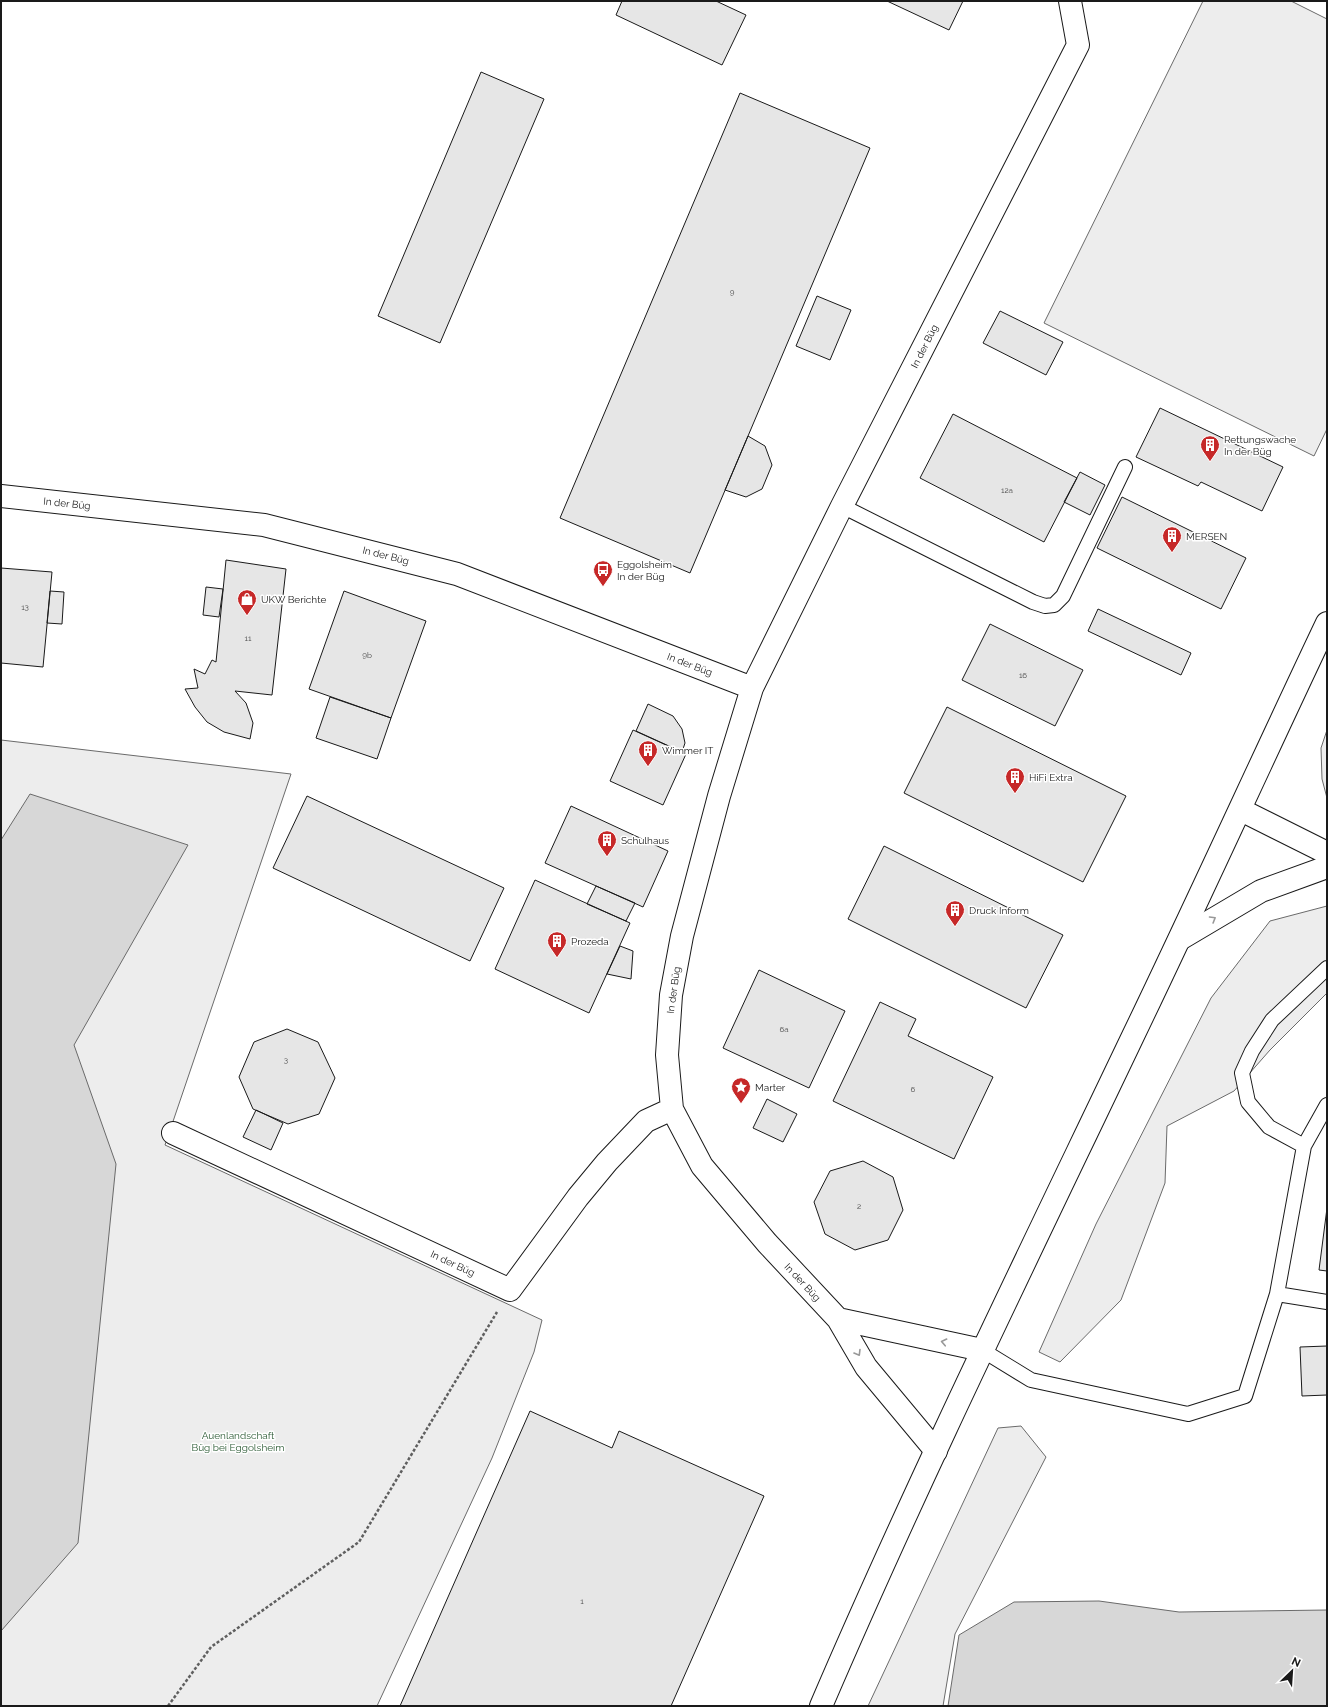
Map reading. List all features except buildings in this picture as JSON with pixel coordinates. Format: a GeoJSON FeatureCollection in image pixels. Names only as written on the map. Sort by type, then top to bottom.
{"type":"FeatureCollection","features":[{"type":"Feature","properties":{"kind":"street","name":"In der Büg"},"geometry":{"type":"LineString","coordinates":[[936,1451],[866,1367],[838,1319],[767,1243],[702,1166],[672,1109],[667,1055],[671,995],[682,936],[719,796],[752,688],[842,506],[1078,45],[1070,1]]}},
{"type":"Feature","properties":{"kind":"street","name":"In der Büg"},"geometry":{"type":"LineString","coordinates":[[1,496],[264,525],[457,574],[752,688]]}},
{"type":"Feature","properties":{"kind":"street"},"geometry":{"type":"LineString","coordinates":[[821,1706],[853,1632],[982,1350],[1180,939],[1327,623]]}},
{"type":"Feature","properties":{"kind":"street"},"geometry":{"type":"LineString","coordinates":[[1240,810],[1327,853]]}},
{"type":"Feature","properties":{"kind":"street"},"geometry":{"type":"LineString","coordinates":[[1180,939],[1261,892],[1327,867]]}},
{"type":"Feature","properties":{"kind":"street"},"geometry":{"type":"LineString","coordinates":[[510,1290],[574,1203],[607,1162],[646,1121],[672,1109]]}},
{"type":"Feature","properties":{"kind":"street","name":"In der Büg"},"geometry":{"type":"LineString","coordinates":[[173,1133],[510,1290]]}},
{"type":"Feature","properties":{"kind":"street"},"geometry":{"type":"LineString","coordinates":[[838,1319],[982,1350]]}},
{"type":"Feature","properties":{"kind":"lane"},"geometry":{"type":"LineString","coordinates":[[842,506],[1033,602],[1045,606],[1054,605],[1063,596],[1125,467]]}},
{"type":"Feature","properties":{"kind":"lane"},"geometry":{"type":"LineString","coordinates":[[1304,1146],[1269,1126],[1248,1102],[1242,1073],[1252,1051],[1272,1020],[1327,968]]}},
{"type":"Feature","properties":{"kind":"lane"},"geometry":{"type":"LineString","coordinates":[[982,1350],[1031,1380],[1188,1414],[1245,1396],[1277,1294],[1304,1146],[1327,1104]]}},
{"type":"Feature","properties":{"kind":"lane"},"geometry":{"type":"LineString","coordinates":[[1277,1294],[1327,1302]]}},
{"type":"Feature","properties":{"kind":"path"},"geometry":{"type":"LineString","coordinates":[[168,1706],[210,1647],[359,1542],[510,1290]]}},
{"type":"Feature","properties":{"kind":"shaded area"},"geometry":{"type":"Polygon","coordinates":[[[1203,1],[1291,1],[1327,19],[1327,429],[1314,456],[1044,323],[1203,1]]]}},
{"type":"Feature","properties":{"kind":"shaded area"},"geometry":{"type":"Polygon","coordinates":[[[1327,730],[1327,798],[1322,779],[1321,748],[1327,730]]]}},
{"type":"Feature","properties":{"kind":"shaded area","name":"Auenlandschaft Büg bei Eggolsheim"},"geometry":{"type":"Polygon","coordinates":[[[1,740],[291,774],[165,1145],[542,1320],[534,1352],[492,1458],[377,1706],[1,1706],[1,740]]]}},
{"type":"Feature","properties":{"kind":"shaded area"},"geometry":{"type":"Polygon","coordinates":[[[30,794],[188,845],[74,1045],[116,1164],[78,1543],[1,1631],[1,840],[30,794]]]}},
{"type":"Feature","properties":{"kind":"shaded area"},"geometry":{"type":"Polygon","coordinates":[[[1327,906],[1327,993],[1270,1050],[1234,1091],[1167,1126],[1165,1183],[1121,1300],[1060,1362],[1039,1352],[1096,1224],[1211,998],[1270,921],[1327,906]]]}},
{"type":"Feature","properties":{"kind":"shaded area"},"geometry":{"type":"Polygon","coordinates":[[[1021,1426],[1046,1457],[955,1634],[943,1706],[868,1706],[998,1428],[1021,1426]]]}},
{"type":"Feature","properties":{"kind":"shaded area"},"geometry":{"type":"Polygon","coordinates":[[[1099,1601],[1179,1612],[1327,1610],[1327,1706],[948,1706],[959,1635],[1014,1602],[1099,1601]]]}},
{"type":"Feature","properties":{"kind":"place","name":"Rettungswache In der Büg"},"geometry":{"type":"Point","coordinates":[1210,462]}},
{"type":"Feature","properties":{"kind":"place","name":"MERSEN"},"geometry":{"type":"Point","coordinates":[1172,553]}},
{"type":"Feature","properties":{"kind":"place","name":"Eggolsheim In der Büg"},"geometry":{"type":"Point","coordinates":[603,587]}},
{"type":"Feature","properties":{"kind":"place","name":"UKW Berichte"},"geometry":{"type":"Point","coordinates":[247,616]}},
{"type":"Feature","properties":{"kind":"place","name":"Wimmer IT"},"geometry":{"type":"Point","coordinates":[648,767]}},
{"type":"Feature","properties":{"kind":"place","name":"HiFi Extra"},"geometry":{"type":"Point","coordinates":[1015,794]}},
{"type":"Feature","properties":{"kind":"place","name":"Schulhaus"},"geometry":{"type":"Point","coordinates":[607,857]}},
{"type":"Feature","properties":{"kind":"place","name":"Druck Inform"},"geometry":{"type":"Point","coordinates":[955,927]}},
{"type":"Feature","properties":{"kind":"place","name":"Prozeda"},"geometry":{"type":"Point","coordinates":[557,958]}},
{"type":"Feature","properties":{"kind":"place","name":"Marter"},"geometry":{"type":"Point","coordinates":[741,1104]}}]}
